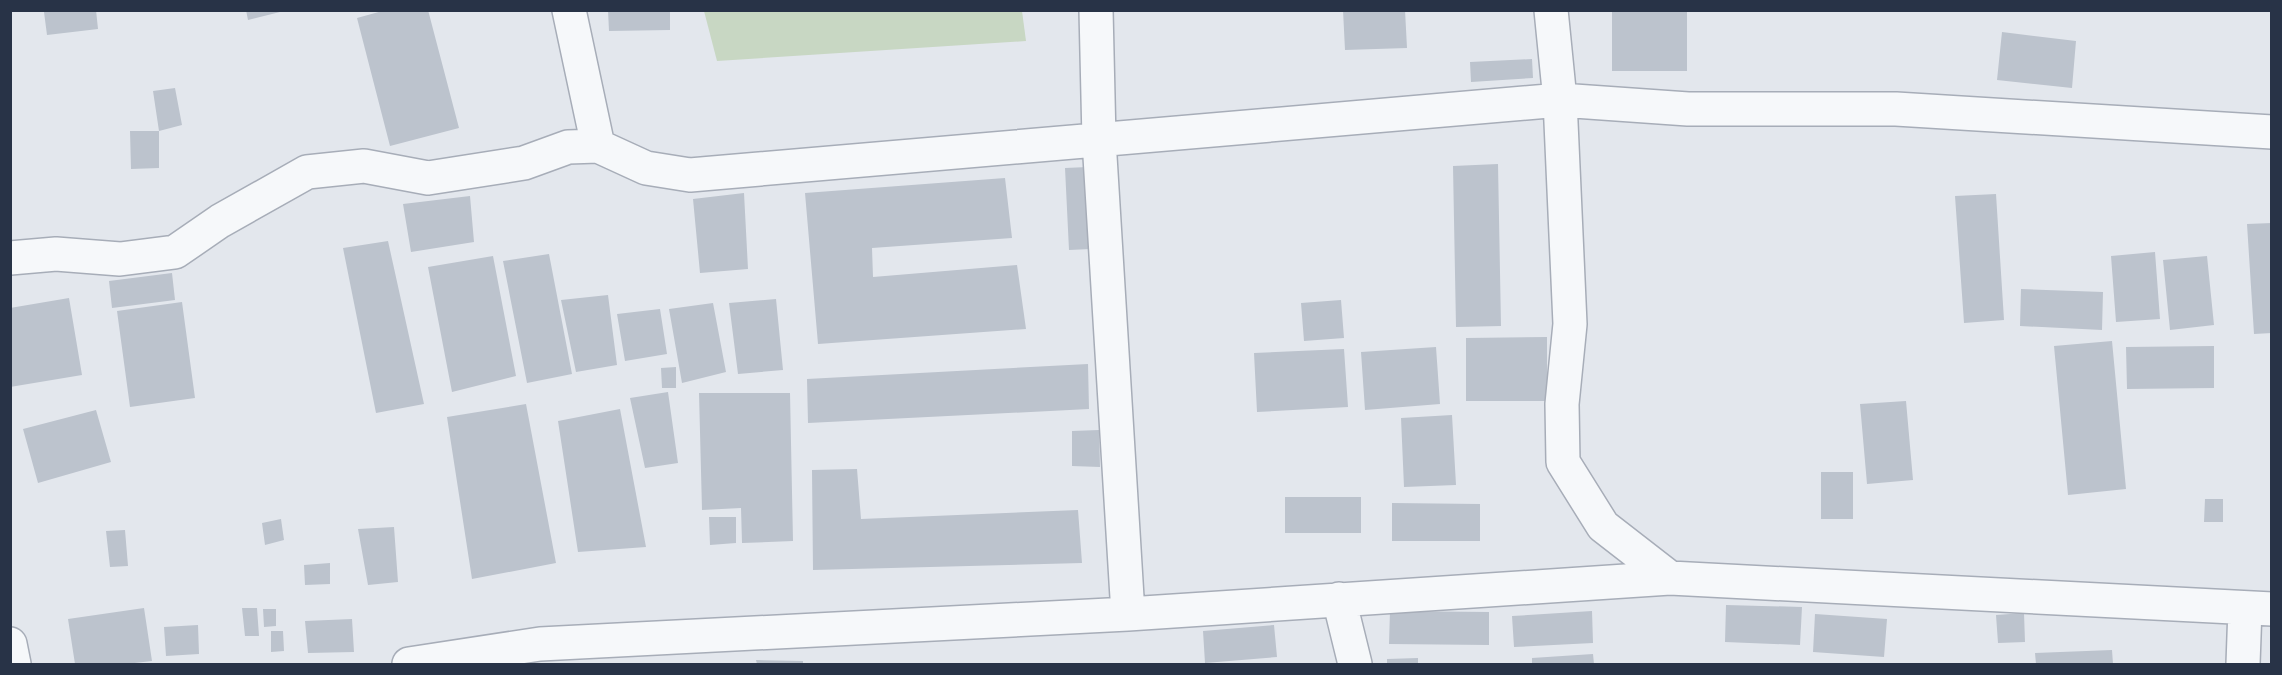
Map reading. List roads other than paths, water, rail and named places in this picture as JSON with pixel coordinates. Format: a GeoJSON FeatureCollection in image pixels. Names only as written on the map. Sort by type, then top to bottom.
{"type":"FeatureCollection","features":[{"type":"Feature","properties":{"kind":"street"},"geometry":{"type":"LineString","coordinates":[[569,10],[598,146]]}},
{"type":"Feature","properties":{"kind":"street"},"geometry":{"type":"LineString","coordinates":[[1096,10],[1099,140],[1128,614]]}},
{"type":"Feature","properties":{"kind":"street"},"geometry":{"type":"LineString","coordinates":[[1551,10],[1560,100],[1569,324],[1562,404],[1563,462],[1603,526],[1670,578]]}},
{"type":"Feature","properties":{"kind":"street"},"geometry":{"type":"LineString","coordinates":[[10,258],[56,254],[120,259],[175,252],[220,221],[307,172],[364,166],[428,178],[524,163],[568,147],[598,146],[646,168],[690,175],[1560,100],[1688,109],[1896,109],[2271,132]]}},
{"type":"Feature","properties":{"kind":"street"},"geometry":{"type":"LineString","coordinates":[[409,664],[540,644],[1128,614],[1670,578],[2258,608],[2243,664]]}},
{"type":"Feature","properties":{"kind":"street"},"geometry":{"type":"LineString","coordinates":[[1339,599],[1355,664]]}},
{"type":"Feature","properties":{"kind":"street"},"geometry":{"type":"LineString","coordinates":[[10,644],[14,664]]}}]}
